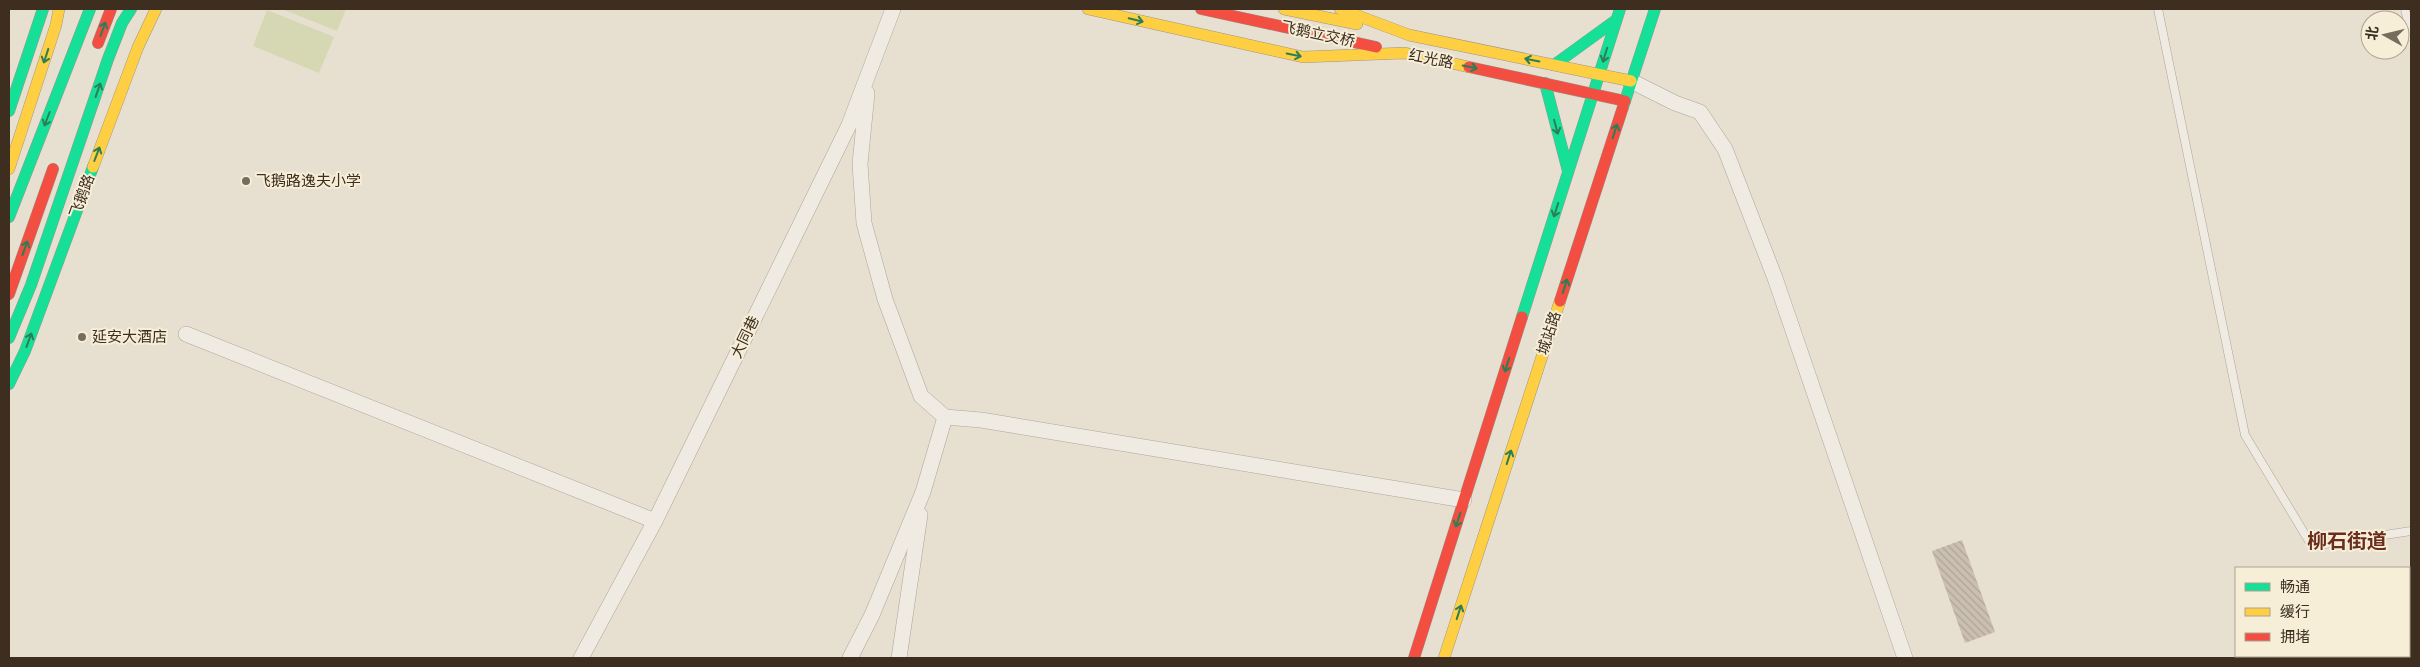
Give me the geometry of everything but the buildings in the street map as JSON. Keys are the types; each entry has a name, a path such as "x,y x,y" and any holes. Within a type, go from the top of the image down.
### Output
{"main road":[{"path":"9,111 42,9"},
{"path":"9,169 56,25 59,9"},
{"path":"9,217 90,9"},
{"path":"94,55 110,9"},
{"path":"9,338 31,285 108,59 122,23 131,9"},
{"name":"飞鹅路","path":"9,384 25,351 138,47 156,9"},
{"name":"红光路","path":"1088,9 1303,57 1405,53 1625,101"},
{"name":"飞鹅立交桥","path":"1201,9 1405,53"},
{"name":"飞鹅立交桥","path":"1284,9 1409,35"},
{"name":"红光路","path":"1340,9 1409,35 1631,81"},
{"name":"城站路","path":"1444,658 1654,9"},
{"path":"1554,65 1618,14"},
{"name":"城站路","path":"1414,658 1618,14"},
{"path":"1544,83 1568,171"},
{"path":"9,294 58,156"}],"street":[{"name":"大同巷","path":"581,658 655,521 849,125 893,9"},
{"path":"869,71 860,164 864,223 885,299 921,396 945,417 981,420 1464,500"},
{"path":"1631,81 1675,103 1700,112 1725,149 1775,278 1904,658"},
{"path":"186,334 655,521"},
{"path":"850,658 872,615 923,492 945,417"},
{"path":"898,658 923,492"}],"lane":[{"path":"2158,9 2245,435 2312,546 2411,531"},
{"path":"2405,9 2411,37"}],"green space":[{"path":"282,9 346,9 337,31"},
{"path":"267,10 334,37 319,73 253,46"}],"traffic: fast":[{"path":"9,111 43,9"},
{"path":"9,217 90,9"},
{"path":"9,338 31,285 108,59 122,23 131,9"},
{"path":"1522,317 1620,9"},
{"path":"1623,107 1655,9"},
{"path":"1554,65 1616,20"},
{"path":"1545,83 1568,171"},
{"path":"9,384 25,351 93,167"}],"traffic: slow":[{"path":"9,169 56,25 59,9"},
{"path":"93,167 138,47 156,9"},
{"path":"1088,9 1303,57 1405,53 1469,67"},
{"path":"1284,9 1357,24"},
{"path":"1340,9 1409,35 1631,81"},
{"path":"1444,658 1560,301"}],"traffic: jam":[{"path":"98,43 111,9"},
{"path":"1201,9 1376,47"},
{"path":"1469,67 1625,101"},
{"path":"1560,301 1623,107"},
{"path":"9,294 53,169"},
{"path":"1414,658 1522,317"}],"place":[{"name":"飞鹅路逸夫小学","path":"246,181"},
{"name":"延安大酒店","path":"82,337"}],"district":[{"name":"柳石街道","path":"2347,541"}]}
